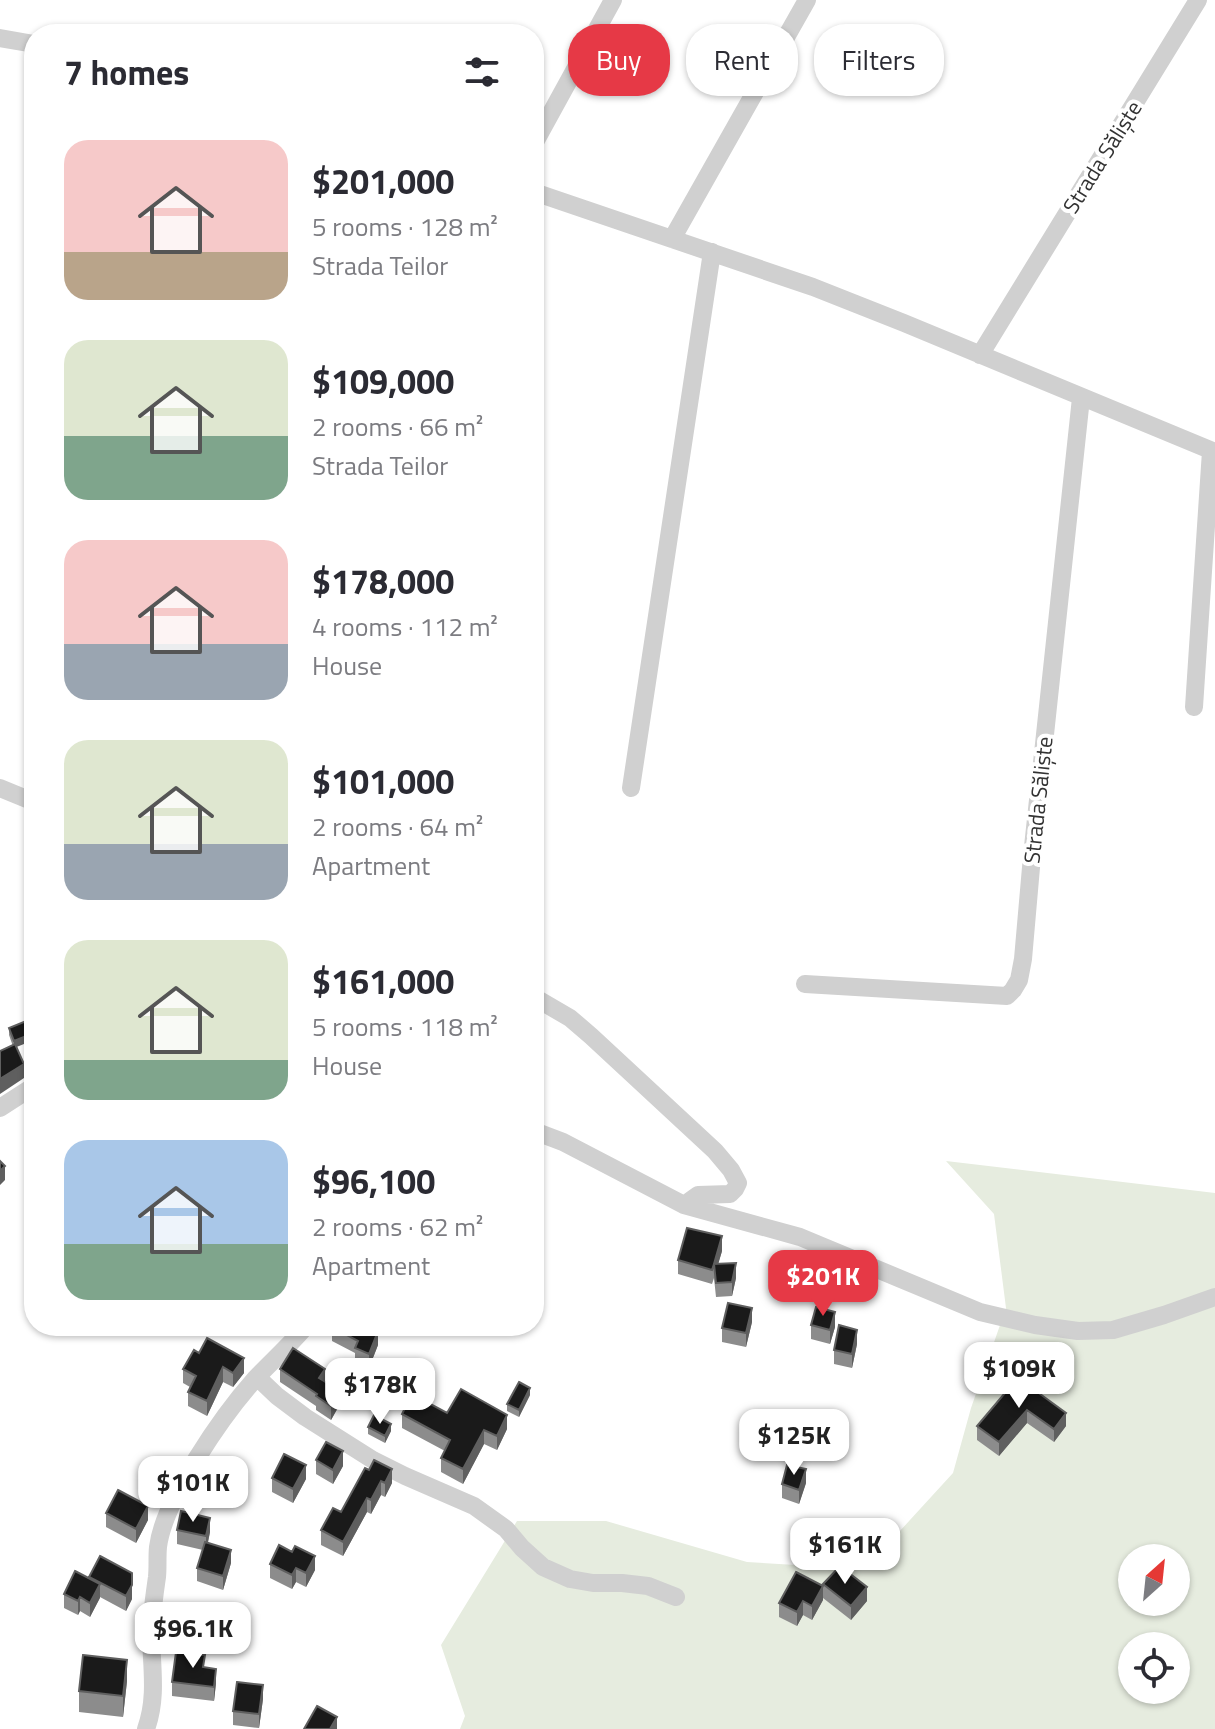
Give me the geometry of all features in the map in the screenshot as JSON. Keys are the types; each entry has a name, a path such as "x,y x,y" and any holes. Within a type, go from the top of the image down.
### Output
{"street":[{"path":"544,126 613,0"},
{"path":"672,239 807,0"},
{"name":"Strada Săliște","path":"980,355 1198,0"},
{"path":"0,38 24,42"},
{"path":"544,195 813,287 1213,452 1194,707"},
{"path":"631,788 712,252"},
{"name":"Strada Săliște","path":"805,984 1007,996 1019,980 1081,398"},
{"path":"0,788 24,798"},
{"path":"544,1002 591,1036 715,1151 731,1170 738,1183 730,1194 698,1195 684,1205"},
{"path":"0,1108 24,1092"},
{"path":"544,1135 684,1205 800,1237 980,1312 1078,1331 1113,1330 1215,1297"},
{"path":"146,1729 151,1717 153,1693 152,1615 158,1546 167,1514 202,1451 237,1399 296,1336"},
{"path":"257,1377 305,1417 373,1460 474,1506 506,1529 543,1567 570,1579 648,1586 676,1597"}],"shaded area":[{"path":"946,1161 1215,1193 1215,1729 460,1729 465,1716 441,1645 517,1521 606,1521 747,1562 847,1568 888,1544 953,1473 971,1408 1006,1308 994,1214"}],"building":[{"path":"24,1022 24,1037 14,1041 9,1028"},
{"path":"15,1044 24,1064 0,1079 0,1051"},
{"path":"687,1228 722,1236 712,1270 678,1260"},
{"path":"736,1263 732,1282 716,1283 714,1264"},
{"path":"728,1303 752,1308 746,1333 722,1328"},
{"path":"816,1307 835,1312 830,1330 811,1325"},
{"path":"839,1325 857,1330 852,1354 834,1350"},
{"path":"349,1336 376,1336 369,1354 355,1348 358,1341"},
{"path":"207,1338 244,1358 233,1373 223,1367 207,1401 188,1392 196,1376 183,1369 194,1350 199,1353"},
{"path":"293,1348 325,1369 319,1378 340,1391 331,1406 280,1369"},
{"path":"1025,1377 1038,1389 1036,1391 1066,1413 1054,1429 1027,1410 999,1442 977,1426 1010,1387 1013,1390"},
{"path":"519,1382 530,1388 519,1410 507,1404"},
{"path":"461,1389 507,1415 497,1436 484,1430 463,1469 441,1458 450,1440 402,1414 412,1394 447,1413"},
{"path":"374,1415 391,1424 385,1436 368,1427"},
{"path":"326,1442 343,1451 333,1470 316,1460"},
{"path":"284,1454 306,1465 293,1489 272,1478"},
{"path":"374,1460 392,1469 371,1500 367,1498 343,1542 321,1530 333,1508 341,1512 365,1468 369,1470"},
{"path":"787,1465 806,1469 799,1490 782,1484"},
{"path":"118,1490 148,1506 136,1529 106,1513"},
{"path":"181,1511 210,1518 206,1536 177,1530"},
{"path":"205,1542 231,1550 223,1576 197,1568"},
{"path":"279,1545 292,1552 295,1546 315,1556 306,1573 296,1568 292,1575 270,1564"},
{"path":"100,1556 132,1573 132,1585 126,1596 89,1577"},
{"path":"840,1566 867,1587 851,1606 823,1584"},
{"path":"75,1571 100,1584 90,1603 64,1594"},
{"path":"796,1572 823,1586 812,1606 803,1601 797,1612 779,1603"},
{"path":"176,1652 205,1655 203,1667 216,1669 214,1687 172,1682"},
{"path":"83,1655 127,1660 123,1696 79,1691"},
{"path":"237,1682 263,1685 259,1714 233,1711"},
{"path":"317,1706 337,1717 330,1729 304,1729"}]}
